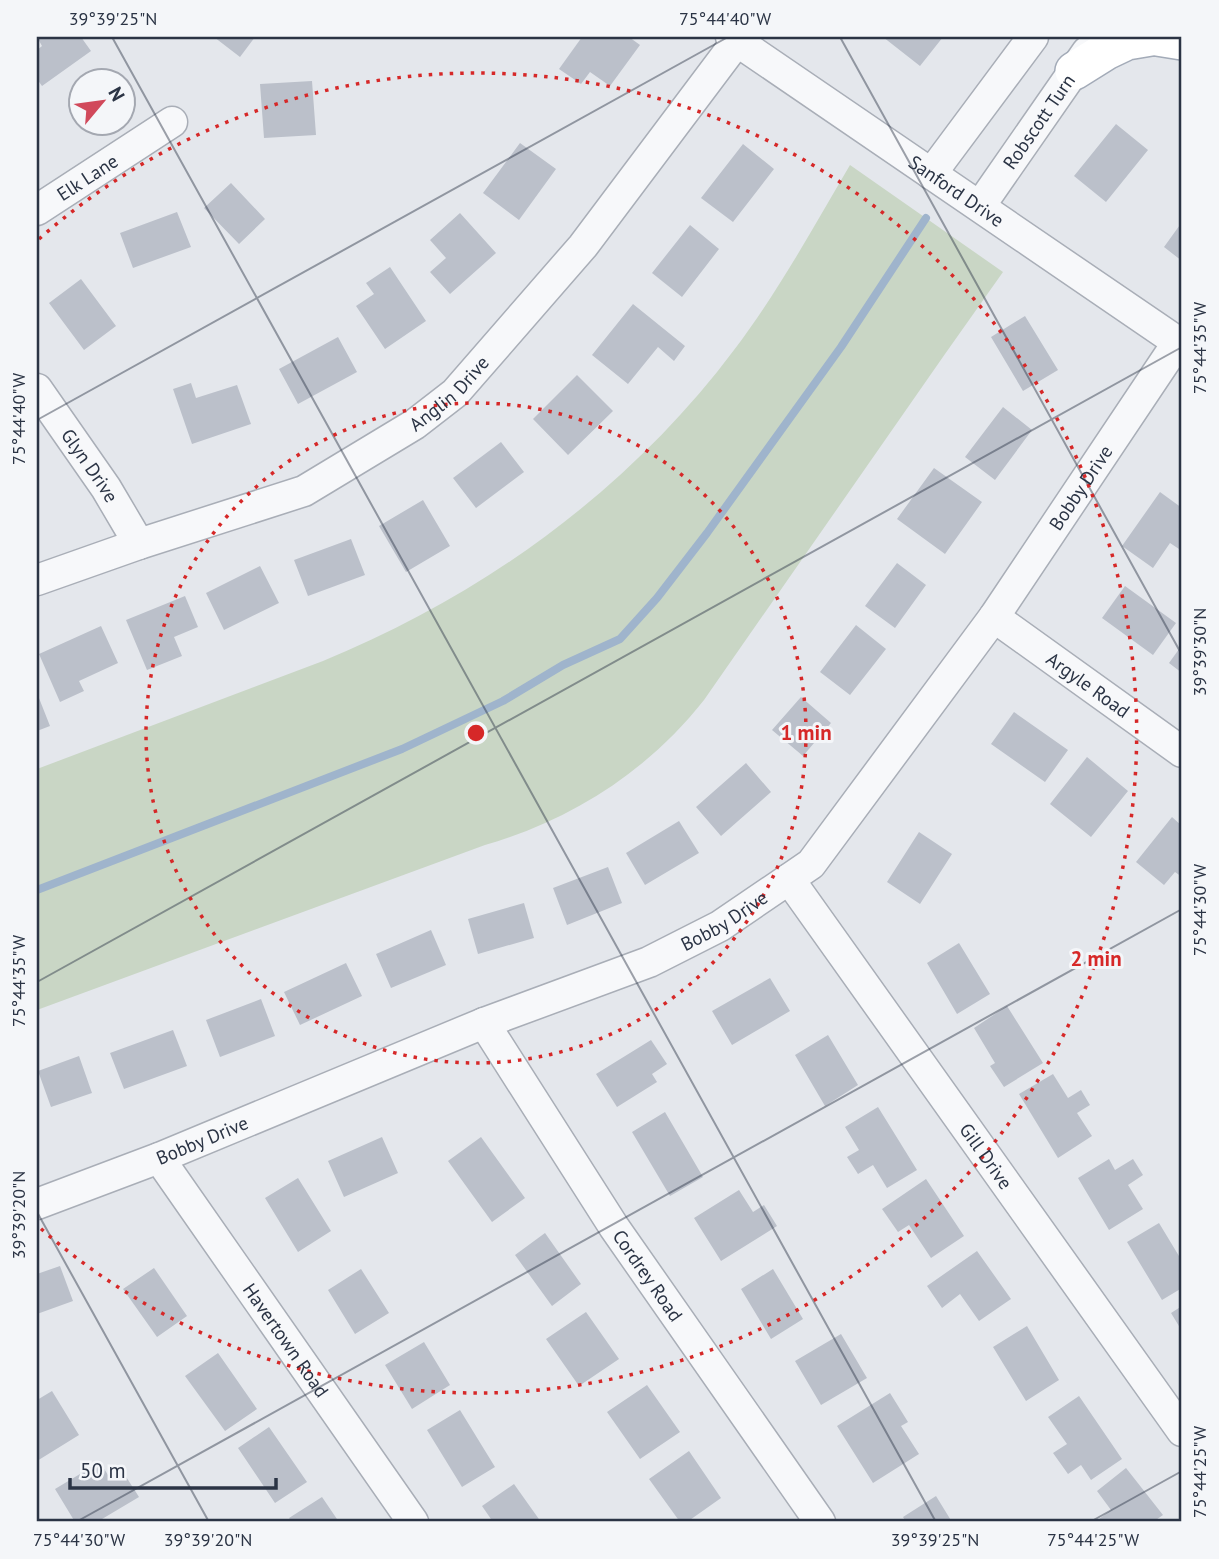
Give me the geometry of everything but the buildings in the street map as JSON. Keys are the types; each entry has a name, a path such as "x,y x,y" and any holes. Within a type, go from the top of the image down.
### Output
{"main road":[{"path":"1074,71 1126,41 1151,37"},
{"path":"1157,37 1182,41"}],"street":[{"path":"931,174 1033,37"},
{"name":"Robscott Turn","path":"980,206 1098,37"},
{"name":"Sanford Drive","path":"734,39 1180,343"},
{"name":"Anglin Drive","path":"37,580 304,491 415,424 455,393 583,246 734,39"},
{"name":"Elk Lane","path":"37,210 172,122"},
{"name":"Bobby Drive","path":"37,1204 159,1158 484,1023 649,962 720,926 811,864 994,617 1180,343"},
{"name":"Glyn Drive","path":"37,389 106,488 139,544"},
{"name":"Argyle Road","path":"994,617 1182,752"},
{"name":"Gill Drive","path":"789,879 1182,1431"},
{"name":"Cordrey Road","path":"484,1023 614,1227 820,1522"},
{"name":"Havertown Road","path":"159,1158 413,1522"}],"green space":[{"path":"850,165 1003,272 704,700 682,726 658,749 606,790 548,822 37,1010 37,769 323,661 383,634 496,571 550,533 600,493 693,401 734,350 765,305"}],"waterway":[{"path":"37,890 402,749 503,701 563,665 620,639 657,598 707,533 841,347 926,218"}]}
